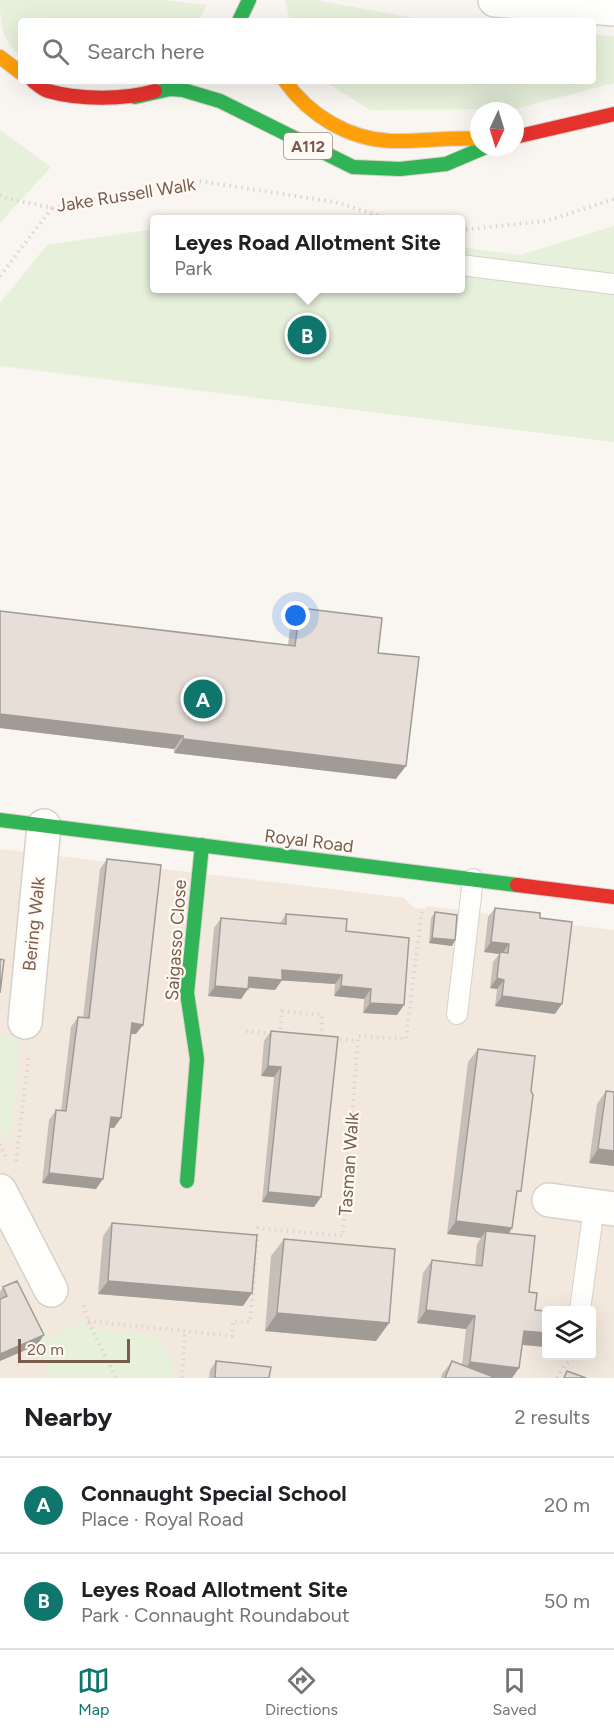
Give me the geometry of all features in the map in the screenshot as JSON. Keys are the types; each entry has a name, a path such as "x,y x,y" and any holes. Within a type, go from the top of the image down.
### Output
{"street":[{"path":"495,0 614,9"},
{"path":"240,18 249,1"},
{"path":"249,1 257,18"},
{"path":"0,48 10,64"},
{"path":"37,84 46,91 92,97 135,98 174,84"},
{"name":"A112","path":"287,84 298,99 317,115 341,128 369,138 391,141 470,138"},
{"name":"A112","path":"135,98 170,89 183,90 220,101 353,167 400,169 446,164 470,154"},
{"path":"524,135 614,114"},
{"name":"Royal Road","path":"0,820 614,897"},
{"name":"Bering Walk","path":"27,1037 44,826"},
{"name":"Saigasso Close","path":"187,1181 197,1059 187,993 202,845"},
{"path":"0,1191 12,1244 51,1290"},
{"path":"549,1200 604,1208"}],"lane":[{"path":"465,266 614,284"},
{"path":"457,1014 473,879"},
{"path":"581,1306 604,1208"}],"path":[{"name":"Jake Russell Walk","path":"0,195 52,208 198,182 335,202 380,215"},
{"path":"465,229 546,221 614,198"},
{"path":"0,276 52,208"},
{"path":"246,1031 280,1035 282,1011 322,1015 320,1038 358,1041 358,1036 406,1040 426,873"},
{"path":"16,1163 27,1037"},
{"name":"Tasman Walk","path":"185,1332 232,1336 233,1321 250,1322 258,1228 343,1236 358,1041"},
{"path":"116,1378 88,1321 185,1332 182,1378"},
{"path":"557,1378 570,1360"}],"shaded area":[{"path":"0,849 404,898 414,908 426,909 427,906 614,930 614,1378 0,1378"}],"green space":[{"path":"0,0 164,0 207,5 200,18 18,18 18,54 3,32"},
{"path":"285,0 315,0 414,18 289,18"},
{"path":"596,35 614,36 614,83 524,107 524,102 470,102 470,109 370,110 329,84 596,84"},
{"path":"0,130 51,167 0,223"},
{"path":"614,226 614,442 0,366 0,303 47,245 150,230 150,293 465,293 465,248 520,255"},
{"path":"0,1036 20,1038 10,1146 0,1127"},
{"path":"22,1288 49,1339 84,1321 88,1328 160,1336 174,1369 173,1378 52,1378 11,1291"}],"building":[{"path":"300,608 382,618 378,653 419,657 406,766 0,714 0,611 295,646"},
{"path":"107,859 161,865 143,1025 132,1023 121,1118 111,1117 103,1179 49,1173 56,1110 66,1111 78,1017 89,1018"},
{"path":"495,908 540,913 540,918 572,922 562,1004 502,996 504,980 497,978 500,952 508,953 509,944 491,942"},
{"path":"435,912 457,915 455,940 432,938"},
{"path":"286,914 347,919 346,931 409,938 404,1005 370,1003 371,989 341,986 342,975 282,970 282,980 249,977 248,989 215,986 221,918 286,924"},
{"path":"0,959 4,960 0,993"},
{"path":"271,1031 338,1037 321,1197 268,1192 281,1067 268,1066"},
{"path":"478,1049 535,1056 531,1091 533,1095 521,1191 517,1191 512,1228 456,1221"},
{"path":"606,1091 614,1092 614,1151 598,1149"},
{"path":"112,1223 257,1235 252,1293 108,1281"},
{"path":"486,1231 535,1236 529,1292 537,1293 535,1310 542,1311 542,1333 524,1331 519,1368 470,1362 475,1316 426,1310 432,1260 482,1266"},
{"path":"284,1239 395,1249 389,1323 277,1313"},
{"path":"17,1281 44,1335 0,1354 0,1299 7,1296 3,1287"},
{"path":"216,1361 271,1367 269,1378 215,1378"},
{"path":"452,1361 496,1378 445,1378"},
{"path":"567,1371 586,1378 564,1378"}],"traffic: fast":[{"path":"240,18 249,0"},
{"path":"135,97 170,89 183,90 220,101 353,167 400,169 446,164 470,154"},
{"path":"0,820 517,885"},
{"path":"187,1181 197,1059 187,993 202,845"}],"traffic: slow":[{"path":"0,57 18,71"},
{"path":"288,84 318,114 331,123 360,136 391,141 470,139"}],"traffic: jam":[{"path":"36,84 46,90 61,94 88,97 130,96 155,91"},
{"path":"524,135 614,114"},
{"path":"517,885 614,897"}],"place":[{"name":"Leyes Road Allotment Site","path":"307,335"},
{"name":"Connaught Special School","path":"203,699"}]}
